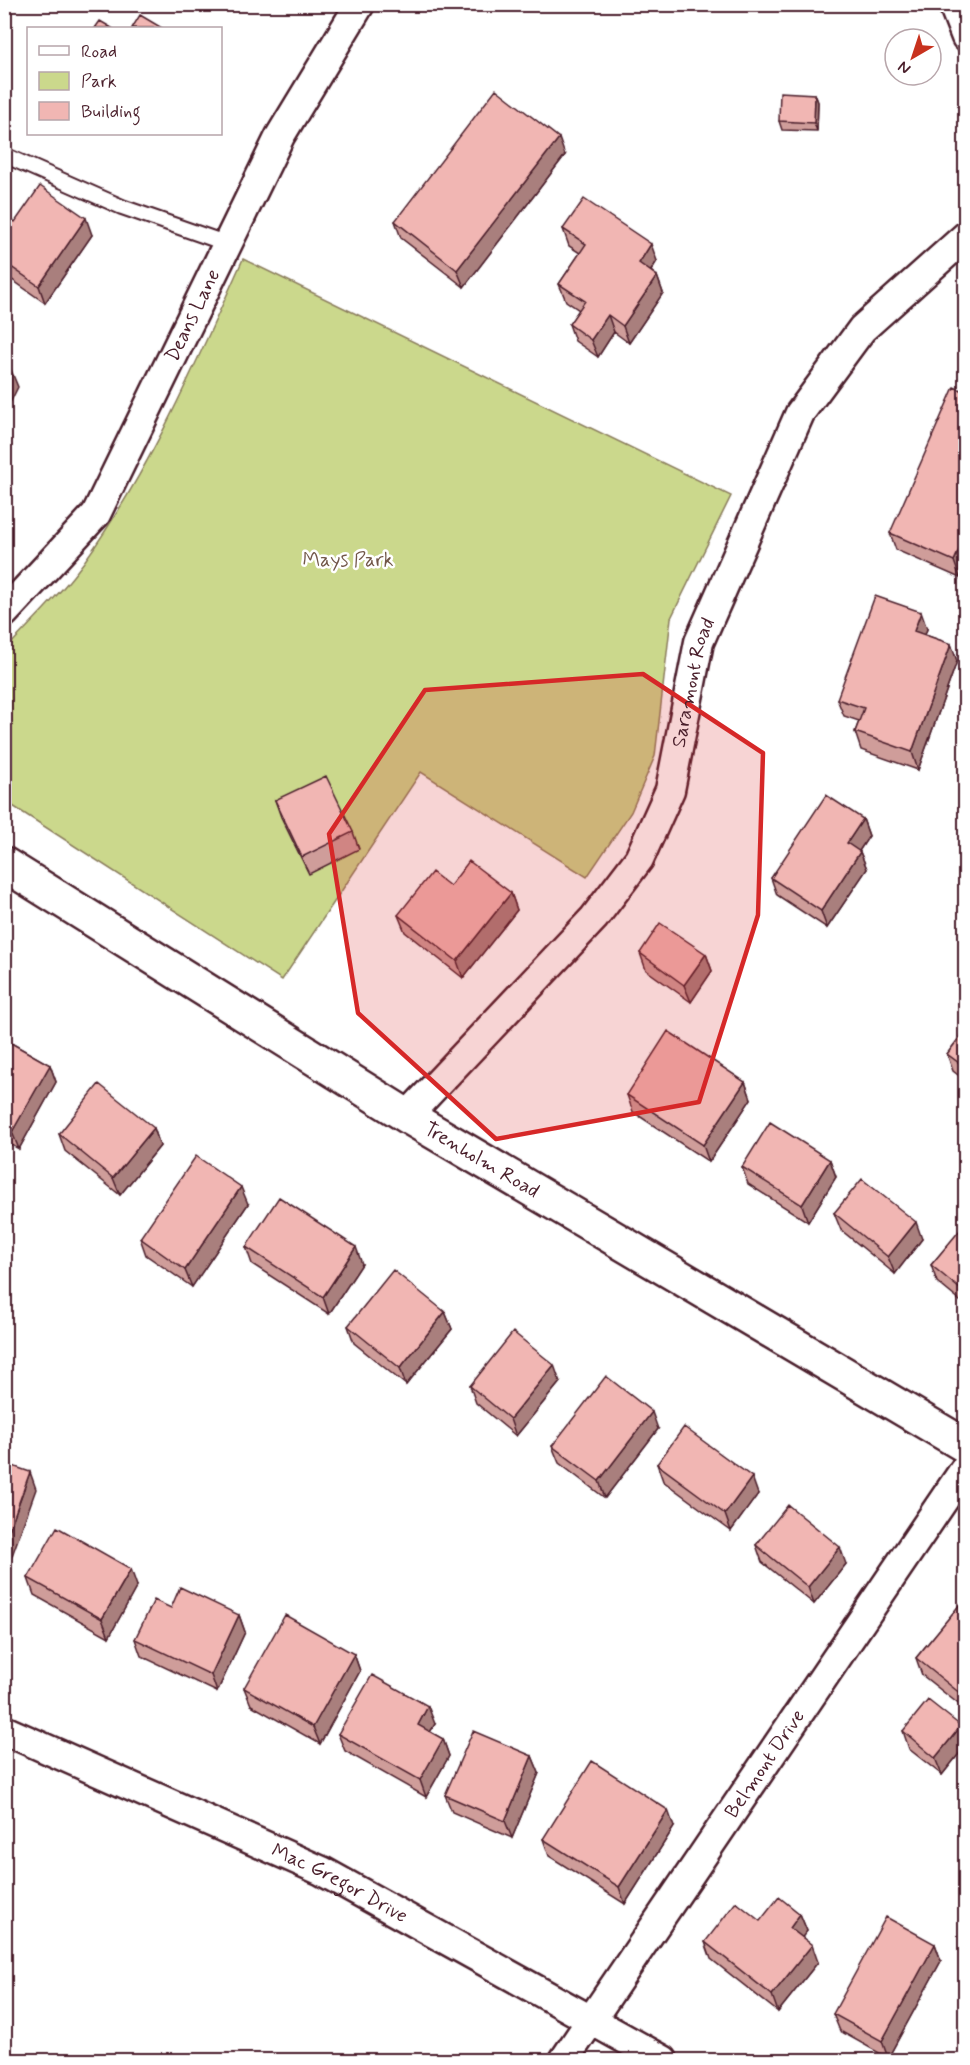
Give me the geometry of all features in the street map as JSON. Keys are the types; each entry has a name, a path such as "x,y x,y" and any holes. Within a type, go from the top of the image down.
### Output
{"main road":[{"name":"Trenholm Road","path":"4,864 407,1116 966,1446"}],"street":[{"name":"Deans Lane","path":"4,613 96,514 280,136 360,4"},
{"path":"953,4 966,37"},
{"name":"Saramont Road","path":"407,1116 594,918 639,860 670,790 699,642 800,412 862,329 966,236"},
{"name":"Belmont Drive","path":"564,2061 966,1467"},
{"name":"Mac Gregor Drive","path":"4,1730 322,1871 663,2061"}],"lane":[{"path":"4,154 122,207 228,244"}],"highlighted area":[{"path":"643,674 763,753 758,915 699,1102 496,1139 358,1013 329,834 425,690"}],"green space":[{"name":"Mays Park","path":"243,259 731,496 671,618 655,756 631,812 587,877 421,772 282,980 5,801 4,651 75,574 108,527 171,415"}],"building":[{"path":"140,15 160,27 133,27"},
{"path":"100,21 110,27 96,27"},
{"path":"496,89 559,138 457,270 395,221"},
{"path":"780,92 815,94 814,123 779,121"},
{"path":"40,186 86,218 39,286 4,262 4,214 15,222"},
{"path":"584,199 651,244 639,263 657,276 623,326 608,315 591,340 569,324 585,301 559,284 586,244 563,229"},
{"path":"4,366 11,370 4,384"},
{"path":"954,387 966,392 966,534 954,561 890,533"},
{"path":"875,596 921,612 914,631 951,644 912,752 855,732 864,708 837,699"},
{"path":"326,776 353,832 302,857 275,800"},
{"path":"826,795 863,819 847,843 860,852 821,911 771,878"},
{"path":"469,861 511,893 457,961 398,915 432,872 450,886"},
{"path":"660,923 706,954 684,985 640,953"},
{"path":"966,1029 966,1068 947,1054"},
{"path":"668,1031 745,1082 703,1145 627,1095"},
{"path":"4,1039 50,1065 12,1132 4,1127"},
{"path":"99,1084 154,1128 113,1178 59,1134"},
{"path":"770,1122 830,1160 802,1205 742,1167"},
{"path":"196,1156 241,1187 185,1270 140,1238"},
{"path":"862,1179 916,1222 888,1257 834,1213"},
{"path":"279,1197 356,1247 323,1297 246,1247"},
{"path":"966,1224 966,1294 931,1265"},
{"path":"393,1270 445,1312 400,1368 348,1326"},
{"path":"513,1332 554,1365 510,1419 470,1386"},
{"path":"606,1376 652,1412 599,1481 552,1446"},
{"path":"684,1427 752,1477 725,1514 657,1464"},
{"path":"4,1463 30,1472 4,1544"},
{"path":"788,1505 840,1547 808,1587 756,1545"},
{"path":"57,1527 131,1569 102,1619 28,1578"},
{"path":"180,1587 239,1615 211,1675 135,1639 154,1600 171,1608"},
{"path":"966,1597 966,1698 916,1658"},
{"path":"285,1615 354,1654 313,1727 244,1688"},
{"path":"372,1675 428,1706 418,1725 443,1739 420,1780 338,1734"},
{"path":"928,1700 961,1726 935,1758 903,1731"},
{"path":"473,1731 532,1756 505,1821 445,1795"},
{"path":"592,1761 668,1810 619,1887 543,1839"},
{"path":"779,1897 800,1914 790,1928 812,1945 772,1995 705,1942 736,1902 760,1921"},
{"path":"886,1917 935,1944 882,2041 833,2014"}]}
